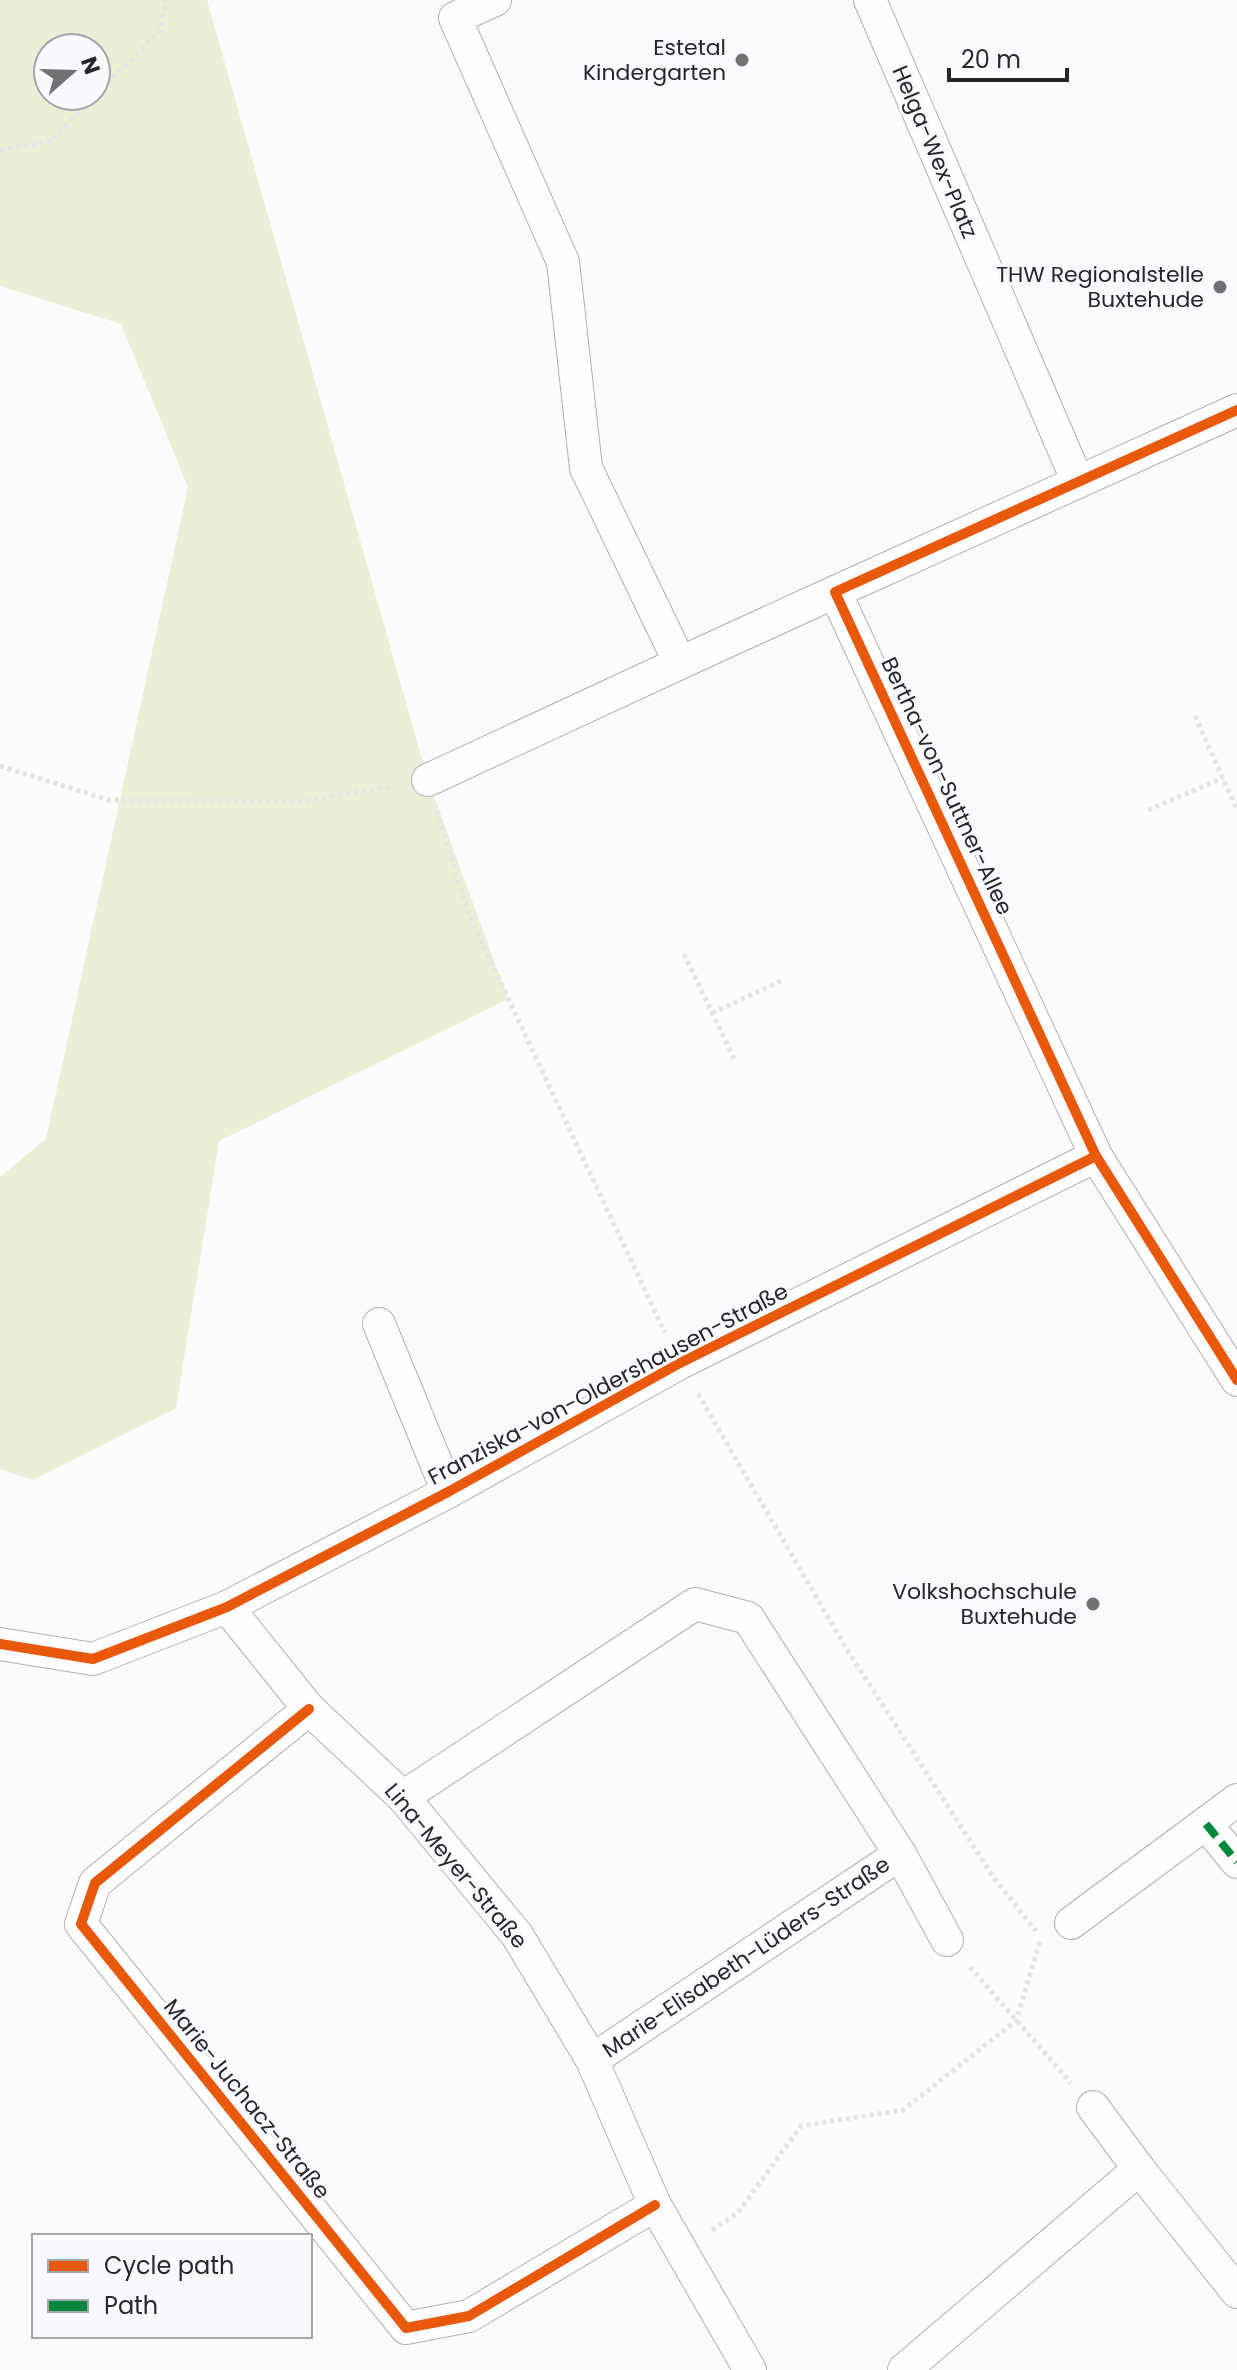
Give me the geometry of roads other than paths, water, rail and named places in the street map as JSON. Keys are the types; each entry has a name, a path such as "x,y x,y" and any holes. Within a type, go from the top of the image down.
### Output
{"street":[{"path":"495,0 455,18 563,262 586,468 680,663"},
{"name":"Helga-Wex-Platz","path":"870,0 1077,480"},
{"path":"428,780 1077,480 1237,410"},
{"name":"Bertha-von-Suttner-Allee","path":"835,592 1096,1156 1237,1380"},
{"name":"Franziska-von-Oldershausen-Straße","path":"0,1644 93,1659 227,1607 448,1492 680,1363 1096,1156"},
{"name":"Franziska-von-Oldershausen-Straße","path":"379,1324 448,1492"},
{"name":"Marie-Elisabeth-Lüders-Straße","path":"403,1797 695,1604 748,1618 900,1854 947,1940"},
{"name":"Lina-Meyer-Straße","path":"227,1607 309,1709 403,1797 517,1935 592,2060 655,2205 750,2370"},
{"name":"Marie-Juchacz-Straße","path":"309,1709 95,1883 81,1924 406,2328 469,2316 655,2205"},
{"path":"1071,1923 1237,1800"},
{"path":"1206,1824 1237,1862"},
{"name":"Marie-Elisabeth-Lüders-Straße","path":"592,2060 900,1854"},
{"path":"1093,2107 1237,2292"},
{"path":"904,2370 1139,2169"}],"place":[{"name":"Estetal Kindergarten","path":"742,60"},
{"name":"THW Regionalstelle Buxtehude","path":"1220,287"},
{"name":"Volkshochschule Buxtehude","path":"1093,1604"}]}
